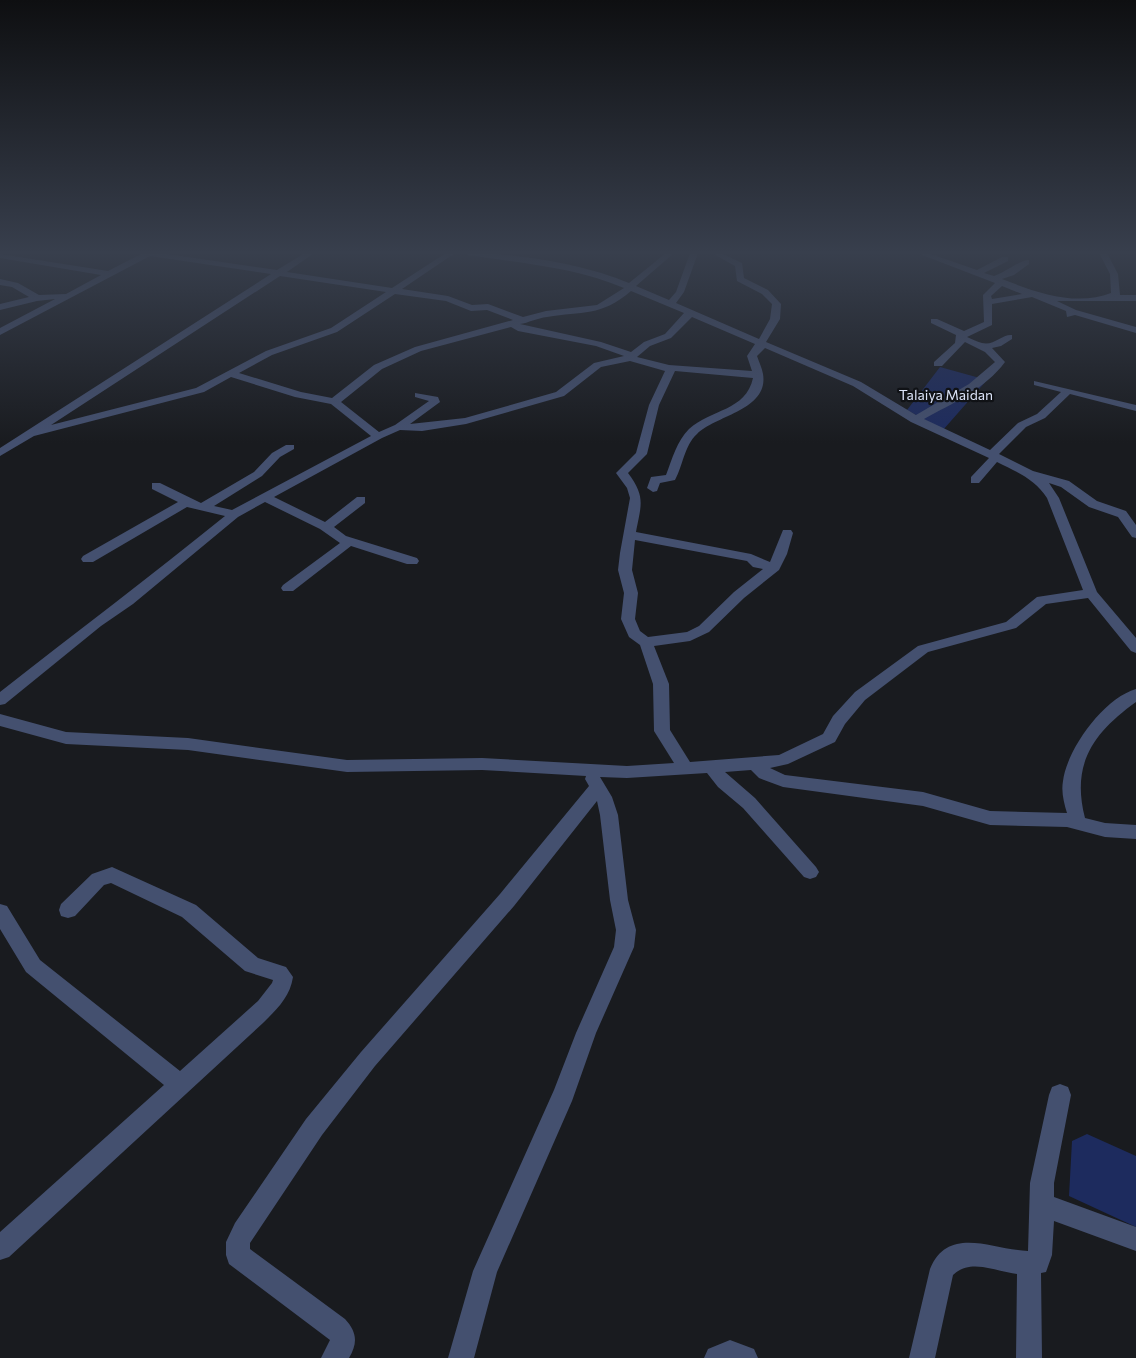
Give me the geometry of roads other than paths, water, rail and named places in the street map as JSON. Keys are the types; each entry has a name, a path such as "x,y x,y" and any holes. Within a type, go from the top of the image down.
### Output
{"street":[{"path":"1,330 27,316"},
{"path":"3,452 212,316"},
{"path":"32,433 200,390 269,353 334,330 355,316"},
{"path":"507,316 519,322 521,329 598,344 670,368 758,375"},
{"path":"334,402 378,367 412,351 538,316"},
{"path":"399,427 422,428 466,421 560,394 598,365 632,357 647,344 668,336 687,316"},
{"path":"695,316 870,390 915,420 1029,473 1056,480 1093,504 1128,515 1136,534"},
{"path":"654,488 655,480 671,478 692,432 700,425 744,404 750,397 758,375 752,356 777,316"},
{"path":"961,336 989,323 988,316"},
{"path":"1081,316 1136,330"},
{"path":"915,420 942,407 966,389 992,375 1000,360 982,347 934,321"},
{"path":"938,364 960,344 961,336"},
{"path":"982,347 1001,343 1010,337"},
{"path":"670,368 660,397 654,405 641,454 622,473 636,498 625,570 631,593 628,619 634,634 646,642 661,684 662,731 676,750 685,769"},
{"path":"230,374 299,395 334,402 378,436"},
{"path":"1038,383 1136,408"},
{"path":"975,480 1022,425 1041,416 1068,391"},
{"path":"0,700 96,623 128,601 234,514 378,436 399,427 435,402 420,395"},
{"path":"0,464 17,444"},
{"path":"205,506 254,477 276,455 290,447"},
{"path":"1029,473 1049,491 1091,593 1136,648"},
{"path":"156,486 187,502 234,514"},
{"path":"265,497 324,526 334,535 349,542 412,561"},
{"path":"324,526 331,524 361,500"},
{"path":"88,559 187,502"},
{"path":"646,642 690,636 704,629 739,595 774,567 781,554 787,533"},
{"path":"631,535 751,558 758,564 774,567"},
{"path":"288,588 349,542"},
{"path":"0,720 66,738 188,744 328,765 482,764 593,779 755,764 782,760 829,738 839,720 860,696 923,649 1011,625 1042,600 1091,593"},
{"path":"1120,629 1136,626"},
{"path":"1078,823 1071,783 1080,752 1114,710 1136,693"},
{"path":"755,764 765,774 783,781 923,799 990,818 1058,820 1105,830 1136,832"},
{"path":"712,767 724,783 749,803 810,872"},
{"path":"334,1358 342,1345 343,1336 336,1328 238,1255 238,1242 243,1231 314,1127 368,1059 507,900 593,779"},
{"path":"461,1358 485,1271 564,1093 586,1034 624,947 626,930 619,900 609,815 593,779"},
{"path":"0,1248 281,990 283,977 279,973 252,965 189,911 112,875 98,879 68,910"},
{"path":"0,912 33,966 180,1085"},
{"path":"922,1358 942,1269 948,1261 956,1255 974,1254 1029,1264 1037,1263 1040,1255 1042,1183 1060,1095"},
{"path":"1043,1205 1136,1239"},
{"path":"1029,1264 1029,1358"},
{"path":"717,1358 730,1353 745,1358"}],"park label":[{"name":"Talaiya Maidan","path":"946,394"}]}
